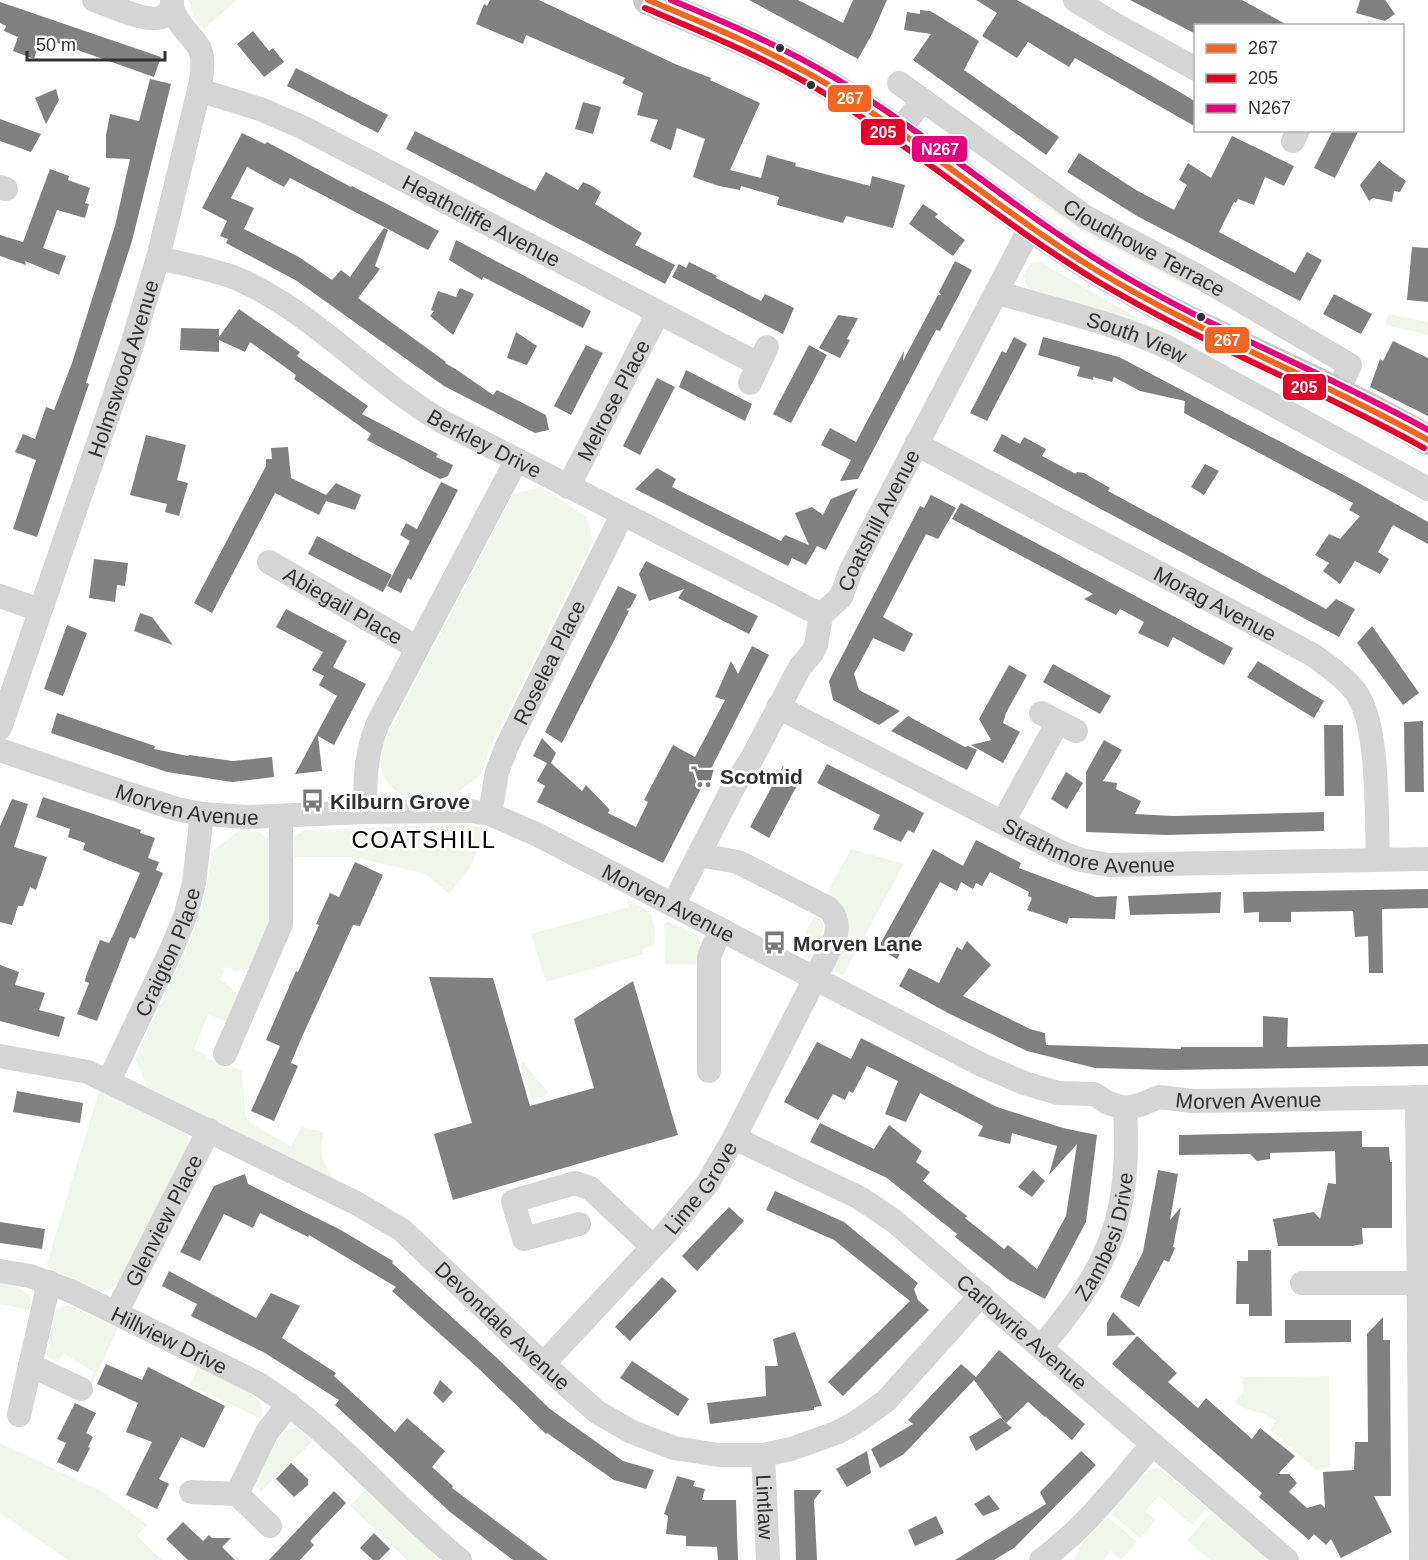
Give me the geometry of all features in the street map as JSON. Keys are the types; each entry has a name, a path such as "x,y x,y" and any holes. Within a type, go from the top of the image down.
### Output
{"main road":[{"path":"648,0 787,62 844,94 1031,226 1101,272 1183,319 1338,391 1428,440"}],"street":[{"path":"94,0 145,18 164,17 172,5"},
{"path":"1075,0 1194,68"},
{"name":"Holmswood Avenue","path":"0,728 103,434 158,258 199,90 203,62 201,49 194,38 178,22 172,5"},
{"name":"Cloudhowe Terrace","path":"899,82 1084,216 1207,281 1350,365 1338,391"},
{"name":"Heathcliffe Avenue","path":"199,90 260,109 302,127 758,364"},
{"path":"899,131 923,100"},
{"name":"Coatshill Avenue","path":"673,905 735,784 751,760 801,664 808,659 816,645 821,615 837,602 844,592 850,570 1031,226"},
{"name":"Berkley Drive","path":"158,258 237,279 279,301 319,329 405,399 441,421 621,515 821,615"},
{"name":"South View","path":"996,292 1121,327 1146,338 1428,489"},
{"name":"Melrose Place","path":"568,487 658,313"},
{"name":"Morag Avenue","path":"916,444 1313,655 1339,673 1356,692 1367,714 1373,745 1378,859"},
{"path":"366,812 366,762 370,741 416,647 516,460"},
{"name":"Roselea Place","path":"490,814 496,772 507,746 621,515"},
{"name":"Abiegail Place","path":"269,562 416,647"},
{"path":"0,596 40,610"},
{"name":"Strathmore Avenue","path":"778,707 1060,852 1081,860 1109,865 1428,858"},
{"path":"1003,822 1058,722"},
{"name":"Morven Avenue","path":"0,750 177,809 202,814 247,817 452,810 490,814 528,830 1004,1075 1058,1093 1094,1094 1125,1108 1159,1097 1193,1101 1423,1097"},
{"name":"Craigton Place","path":"109,1081 186,914 194,883 202,814"},
{"path":"225,1054 280,924 280,816"},
{"name":"Lime Grove","path":"543,1364 695,1200 707,1184 734,1138 835,939 837,928 833,913 738,862 699,855"},
{"path":"709,1071 709,957 720,930"},
{"name":"Devondale Avenue","path":"0,1056 88,1072 356,1203 402,1230 597,1412 632,1432 674,1448 719,1455 763,1455 791,1449 836,1433 872,1412 900,1387 981,1295"},
{"path":"1421,1560 1417,1283 1423,1097"},
{"name":"Zambesi Drive","path":"1041,1347 1088,1287 1112,1238 1121,1206 1126,1172 1125,1108"},
{"name":"Glenview Place","path":"116,1313 209,1130"},
{"name":"Carlowrie Avenue","path":"734,1138 861,1198 894,1221 1287,1560"},
{"path":"579,1224 524,1239 513,1201 575,1183 590,1188 652,1246"},
{"name":"Hillview Drive","path":"0,1271 49,1282 257,1383 289,1404 319,1429 458,1560"},
{"path":"19,1415 49,1282"},
{"path":"1302,1283 1417,1283"},
{"path":"30,1365 81,1389"},
{"path":"237,1494 267,1432 289,1404"},
{"path":"1046,1559 1103,1504 1153,1444"},
{"name":"Lintlaw","path":"763,1455 768,1560"},
{"path":"191,1492 237,1494 270,1526"}],"shaded area":[{"path":"189,0 237,0 204,29 193,16"},
{"path":"1035,190 1196,285 1194,290 1087,234 1031,197"},
{"path":"1039,261 1118,307 1311,412 1034,292 1028,288 1023,275 1031,263"},
{"path":"1388,314 1428,322 1428,335 1385,325"},
{"path":"541,487 587,517 593,542 491,745 481,775 458,792 401,795 388,783 382,773 383,744 513,494"},
{"path":"464,824 487,829 470,868 449,894 426,874 354,857 294,857 295,836 305,830"},
{"path":"237,832 260,832 266,838 270,836 272,916 249,969 235,971 226,967 220,980 232,988 238,998 228,1022 208,1015 194,1049 208,1056 207,1058 242,1071 245,1115 250,1123 291,1146 301,1127 324,1132 323,1158 335,1180 147,1087 135,1058 187,948 203,905 213,850"},
{"path":"851,849 904,864 843,976 834,971 833,966 846,913 840,903 826,894"},
{"path":"627,899 652,916 655,945 642,949 644,954 546,982 531,934 629,907"},
{"path":"815,915 822,921 824,936 811,959 795,951"},
{"path":"667,922 699,936 701,964 665,965 664,924"},
{"path":"523,1062 548,1092 543,1097 532,1100 520,1064"},
{"path":"99,1091 125,1098 185,1133 190,1143 121,1282 108,1290 101,1291 46,1267"},
{"path":"0,1283 25,1292 31,1299 30,1310 0,1304"},
{"path":"68,1305 118,1328 85,1399 83,1397 94,1372 64,1354 57,1362 48,1357 47,1353 56,1310"},
{"path":"198,1367 251,1393 262,1410 261,1419 190,1385"},
{"path":"1329,1376 1330,1467 1317,1470 1270,1430 1276,1421 1234,1402 1243,1392 1243,1377"},
{"path":"295,1428 301,1430 313,1441 260,1492 258,1488 253,1489 279,1436"},
{"path":"0,1443 99,1490 147,1524 137,1536 162,1560 68,1560 0,1513"},
{"path":"1155,1468 1165,1472 1207,1508 1192,1525 1159,1496 1145,1511 1156,1520 1140,1538 1111,1514 1136,1481"},
{"path":"365,1490 426,1546 435,1560 407,1560 350,1506"},
{"path":"1215,1508 1274,1560 1210,1560 1187,1540"},
{"path":"1108,1517 1137,1542 1121,1560 1111,1551 1103,1560 1074,1560 1082,1543"}],"building":[{"path":"490,0 539,0 675,64 711,78 710,80 760,103 730,170 761,178 767,155 796,163 795,166 870,186 872,176 905,185 893,228 846,216 843,223 777,205 779,197 741,186 740,190 719,186 693,177 705,139 677,128 671,150 650,141 658,120 637,115 643,93 622,83 625,78 526,35 523,44 476,24 484,4 487,6"},
{"path":"749,0 798,0 843,23 853,0 887,0 858,59"},
{"path":"976,0 1017,0 1178,91 1194,101 1194,126 1075,58 1069,67 1028,42 1017,58 982,36 997,13"},
{"path":"1130,0 1242,0 1285,24 1194,24 1194,33"},
{"path":"1360,0 1385,0 1395,14 1385,21 1356,13"},
{"path":"0,2 161,57 154,77 41,37 34,59 13,51 18,37 4,31 6,26 0,23"},
{"path":"920,10 930,11 979,41 964,70 1059,137 1046,155 913,60 931,34 904,30 907,12 920,14"},
{"path":"253,31 269,51 273,48 284,62 264,77 237,44"},
{"path":"296,68 388,115 378,133 287,86"},
{"path":"150,79 171,84 132,241 86,383 89,384 37,537 13,529 36,460 15,452 23,434 35,439 46,407 54,410 72,363 115,226 130,159 106,158 106,135 110,114 139,121"},
{"path":"56,89 59,100 46,124 35,98"},
{"path":"583,102 601,107 593,134 575,129"},
{"path":"0,119 41,134 31,152 0,141"},
{"path":"415,131 535,191 546,172 578,190 583,182 592,186 601,192 595,204 642,233 635,245 675,265 665,284 406,149"},
{"path":"1332,132 1358,132 1335,178 1314,168"},
{"path":"242,133 265,144 267,142 439,231 428,250 290,178 284,187 247,167 231,198 254,208 244,229 299,257 332,280 341,270 350,277 384,228 388,230 375,266 380,269 358,298 445,363 493,395 497,390 546,415 549,430 535,433 444,386 297,281 226,243 228,239 220,236 227,221 202,208"},
{"path":"1232,136 1294,166 1284,186 1265,177 1254,205 1238,199 1236,203 1234,202 1219,232 1295,273 1307,252 1322,260 1300,301 1137,216 1067,172 1079,153 1136,190 1174,210 1187,185 1179,180 1188,163 1211,178"},
{"path":"1379,161 1406,181 1400,192 1394,191 1392,202 1373,198 1369,201 1360,185"},
{"path":"50,169 69,176 68,180 90,188 85,203 89,204 85,218 57,210 43,248 66,256 59,275 25,261 26,265 0,256 0,235 23,242"},
{"path":"923,204 938,214 935,217 965,240 953,256 909,224"},
{"path":"456,240 591,311 583,328 483,277 482,280 449,260"},
{"path":"1412,247 1428,248 1428,302 1407,300"},
{"path":"955,261 972,270 948,316 940,331 936,330 858,479 840,481 851,460 821,445 830,428 856,442 904,351 903,361 938,295 941,295 939,292"},
{"path":"689,262 761,301 765,294 794,308 783,334 672,277 679,264 686,268"},
{"path":"460,288 474,294 453,335 430,316 434,311 431,310 438,291 456,297"},
{"path":"1334,294 1372,314 1361,334 1323,314"},
{"path":"239,309 300,352 297,356 368,406 362,414 438,454 436,457 453,465 448,476 440,479 367,440 371,434 294,379 296,375 250,342 245,352 219,340 219,352 180,350 181,328 219,329 219,337"},
{"path":"838,315 858,318 840,358 819,348"},
{"path":"516,332 537,346 527,365 507,358"},
{"path":"1014,337 1027,344 987,421 970,413 1002,351 1006,353"},
{"path":"1043,337 1119,357 1355,481 1428,522 1428,544 1393,525 1378,552 1389,559 1380,574 1355,561 1340,584 1323,571 1329,563 1315,555 1329,534 1340,539 1360,516 1349,510 1353,503 1184,413 1185,401 1140,391 1114,377 1112,382 1077,376 1080,367 1038,355"},
{"path":"1393,341 1428,358 1428,416 1370,387 1380,359 1383,361"},
{"path":"586,345 603,353 571,415 554,406"},
{"path":"809,345 827,355 791,423 773,414"},
{"path":"686,370 752,404 745,421 679,387"},
{"path":"657,378 675,387 640,455 623,446"},
{"path":"1002,434 1020,444 1024,437 1046,449 1042,456 1076,474 1077,472 1084,473 1110,488 1108,491 1326,609 1336,599 1355,609 1339,637 993,451"},
{"path":"146,435 186,445 177,480 188,483 179,516 165,512 167,504 130,495"},
{"path":"288,447 291,478 326,495 336,483 361,495 355,510 326,501 319,515 275,493 212,613 194,603 266,466 266,459 272,459 271,448"},
{"path":"1205,464 1219,471 1204,495 1191,487"},
{"path":"657,468 676,479 672,487 781,541 785,535 809,545 795,513 812,507 823,515 831,499 858,488 826,550 817,546 806,565 792,558 788,566 635,489"},
{"path":"441,482 458,490 411,580 408,578 401,593 387,586 410,541 400,535 406,523 417,529"},
{"path":"931,495 956,508 938,539 926,534 883,617 913,634 904,652 873,638 854,674 859,690 900,711 879,725 833,700 829,681 920,506 924,508"},
{"path":"961,503 1233,648 1224,665 1173,637 1168,647 1138,633 1144,622 1120,609 1116,615 1084,599 1093,594 952,519"},
{"path":"317,536 392,575 383,592 308,554"},
{"path":"94,559 128,563 125,586 117,585 115,602 89,598"},
{"path":"646,561 758,616 749,634 678,598 684,589 649,601 639,574"},
{"path":"618,586 637,595 630,608 626,609 629,611 562,743 545,732"},
{"path":"286,609 347,641 333,667 366,684 334,745 318,736 322,771 295,774 337,696 319,685 324,676 312,670 323,652 276,627"},
{"path":"140,613 152,617 173,645 134,631"},
{"path":"67,625 87,633 63,696 44,689"},
{"path":"1372,626 1419,693 1403,705 1357,643"},
{"path":"752,646 769,655 663,863 537,802 545,786 537,781 547,763 533,756 542,738 556,753 551,763 582,791 586,785 610,810 608,813 636,827 648,802 644,800 673,745 695,757 725,700 715,697 731,661 738,674"},
{"path":"1258,661 1324,701 1314,718 1247,677"},
{"path":"1053,664 1111,696 1100,714 1043,682"},
{"path":"1009,665 1027,675 1003,723 1020,732 1003,763 971,745 991,740 979,719"},
{"path":"57,713 155,746 154,749 188,756 233,761 272,757 274,777 232,782 167,772 51,733"},
{"path":"908,716 965,747 977,750 967,770 891,731"},
{"path":"1423,721 1424,792 1405,792 1404,722"},
{"path":"1324,725 1343,725 1344,796 1325,796"},
{"path":"1104,740 1122,750 1103,781 1117,783 1116,789 1141,801 1135,814 1173,816 1324,812 1324,831 1166,835 1086,832 1086,772"},
{"path":"827,764 924,813 914,833 908,830 901,842 873,829 880,815 817,783"},
{"path":"783,766 802,776 769,838 750,827"},
{"path":"1066,772 1083,783 1067,809 1051,799"},
{"path":"43,797 141,830 140,833 155,838 148,858 159,862 156,870 163,873 135,939 130,937 97,1021 77,1014 89,983 85,981 86,976 100,940 109,943 140,873 83,850 85,843 68,837 70,829 36,817"},
{"path":"12,799 28,804 14,847 47,857 36,890 30,887 23,906 18,906 12,925 0,922 0,826"},
{"path":"976,840 1021,863 1019,868 1096,897 1117,896 1115,919 1069,918 1067,924 1027,910 1032,898 1028,896 1029,892 990,872 982,886 976,883 973,889 961,882 957,891 940,882 897,959 878,948 933,849 963,866"},
{"path":"355,862 383,875 360,926 353,925 301,1039 291,1063 298,1066 274,1121 251,1111 280,1046 266,1040 319,925 316,924 330,893 339,897"},
{"path":"1428,889 1428,908 1382,909 1383,973 1369,973 1368,936 1355,937 1353,911 1291,912 1291,922 1259,922 1259,912 1244,913 1243,892"},
{"path":"1221,892 1220,913 1130,915 1128,896"},
{"path":"967,941 991,965 963,996 1030,1029 1045,1033 1046,1045 1181,1049 1181,1047 1263,1047 1263,1016 1288,1018 1287,1047 1428,1044 1428,1066 1167,1070 1095,1068 1027,1051 948,1013 899,986 909,968 939,983 957,947 962,950"},
{"path":"0,965 19,972 15,985 45,993 39,1010 65,1017 59,1037 0,1021"},
{"path":"429,977 493,978 530,1106 594,1088 574,1019 633,981 678,1135 453,1200 434,1134 472,1123"},
{"path":"861,1038 997,1107 1063,1128 1097,1135 1086,1222 1045,1299 1009,1280 955,1237 957,1234 887,1178 810,1142 820,1123 874,1149 889,1125 922,1151 916,1162 930,1172 923,1181 1004,1249 1008,1245 1037,1269 1066,1216 1077,1144 1049,1175 1057,1146 1012,1133 1010,1144 978,1136 983,1126 920,1093 906,1122 885,1114 898,1081 867,1066 853,1093 849,1091 845,1100 833,1094 818,1120 784,1102 817,1042 851,1059"},
{"path":"17,1091 83,1103 80,1123 13,1112"},
{"path":"1362,1131 1362,1147 1389,1147 1390,1162 1392,1162 1392,1228 1362,1228 1363,1244 1352,1246 1278,1246 1273,1219 1314,1212 1320,1219 1328,1183 1336,1184 1335,1151 1270,1153 1270,1159 1257,1161 1250,1154 1179,1155 1179,1135"},
{"path":"1033,1170 1045,1181 1032,1197 1018,1187"},
{"path":"1158,1170 1178,1174 1170,1220 1181,1207 1173,1247 1175,1248 1169,1262 1164,1260 1139,1307 1120,1297 1143,1252"},
{"path":"245,1174 248,1184 339,1229 393,1261 392,1263 550,1409 623,1461 654,1470 646,1489 614,1480 546,1434 477,1367 392,1291 396,1287 309,1235 308,1237 260,1213 253,1228 224,1214 200,1261 180,1252 214,1186"},
{"path":"775,1191 844,1222 918,1283 914,1289 918,1300 929,1310 843,1396 828,1382 910,1301 834,1240 766,1210"},
{"path":"729,1207 744,1221 697,1271 682,1256"},
{"path":"0,1222 45,1229 42,1249 0,1243"},
{"path":"1248,1250 1271,1250 1272,1316 1249,1316 1249,1304 1236,1304 1237,1261 1248,1261"},
{"path":"169,1271 256,1318 271,1293 300,1306 282,1338 336,1373 334,1376 395,1432 407,1418 445,1451 432,1467 453,1486 452,1488 548,1560 513,1560 450,1512 335,1405 339,1400 265,1353 191,1316 197,1304 162,1286"},
{"path":"662,1277 677,1291 630,1341 615,1327"},
{"path":"1113,1312 1136,1335 1107,1336 1107,1323"},
{"path":"1383,1317 1383,1340 1390,1340 1391,1496 1374,1496 1392,1532 1341,1558 1331,1539 1326,1545 1314,1534 1309,1540 1259,1497 1262,1493 1112,1364 1137,1336 1177,1373 1168,1382 1198,1408 1206,1398 1252,1439 1260,1428 1295,1456 1278,1474 1289,1474 1297,1483 1289,1492 1307,1508 1321,1504 1325,1508 1323,1472 1354,1470 1355,1442 1368,1442 1367,1334"},
{"path":"1285,1320 1351,1320 1351,1342 1285,1343"},
{"path":"795,1332 822,1406 814,1407 814,1410 710,1424 707,1403 766,1396 765,1366 778,1366 773,1339"},
{"path":"999,1350 1085,1424 1072,1440 1047,1416 1045,1417 1028,1402 1006,1423 1012,1428 976,1451 969,1437 1000,1418 1005,1422 974,1380 904,1454 880,1468 871,1449 913,1424 908,1420 961,1364 976,1377"},
{"path":"632,1361 689,1399 678,1416 620,1378"},
{"path":"106,1364 142,1380 148,1367 225,1406 204,1448 181,1437 159,1479 169,1484 157,1509 126,1495 152,1442 126,1432 138,1403 97,1384"},
{"path":"440,1380 453,1392 443,1403 433,1393"},
{"path":"75,1403 96,1413 86,1433 93,1437 88,1447 90,1448 78,1472 57,1462 66,1443 57,1439"},
{"path":"867,1451 871,1473 847,1487 836,1469"},
{"path":"1081,1451 1096,1465 1014,1548 994,1560 955,1560 1046,1504 1040,1492"},
{"path":"291,1463 308,1479 308,1485 294,1497 276,1479"},
{"path":"677,1476 695,1481 693,1486 705,1489 702,1500 736,1500 738,1560 718,1560 717,1547 686,1546 686,1536 666,1534 668,1516 664,1514"},
{"path":"794,1490 822,1490 814,1500 817,1560 796,1560"},
{"path":"334,1491 346,1503 310,1541 314,1545 300,1560 269,1560"},
{"path":"989,1495 1000,1509 983,1516 974,1504"},
{"path":"936,1516 944,1533 915,1546 908,1530"},
{"path":"183,1522 203,1541 209,1535 212,1538 231,1538 222,1547 235,1560 188,1560 166,1539"},
{"path":"374,1533 390,1549 379,1560 373,1560 360,1548"}],"transit line":[{"name":"267","path":"648,0 765,51 832,87 900,132 1067,251 1141,296 1222,338 1347,397 1428,440"},
{"name":"N267","path":"671,0 754,36 835,78 904,123 1036,219 1143,287 1428,430"},
{"name":"205","path":"645,8 762,59 829,96 897,141 1063,259 1137,304 1218,346 1343,405 1424,448"}],"place":[{"name":"Scotmid","path":"702,776"},
{"name":"Kilburn Grove","path":"312,801"},
{"name":"Morven Lane","path":"775,943"}],"district":[{"name":"COATSHILL","path":"424,839"}]}
